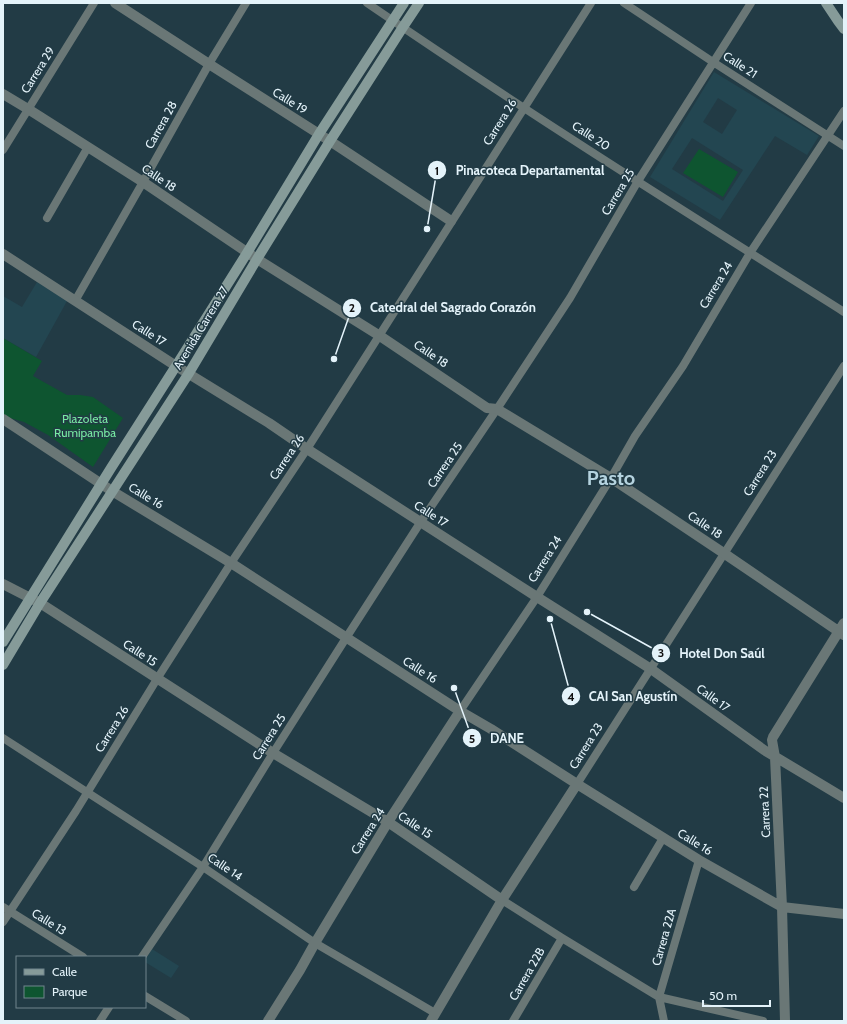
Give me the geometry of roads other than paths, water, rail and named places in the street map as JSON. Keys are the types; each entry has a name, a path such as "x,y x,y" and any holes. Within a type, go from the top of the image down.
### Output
{"main road":[{"name":"Avenida Carrera 27","path":"3,642 101,483 247,253 319,134 404,3"},
{"name":"Avenida Carrera 27","path":"3,665 40,603 188,373 330,141 419,3"},
{"path":"826,3 844,29"}],"street":[{"name":"Carrera 29","path":"3,150 94,3"},
{"name":"Calle 19","path":"115,3 330,141 451,221"},
{"name":"Carrera 28","path":"75,301 209,64 246,3"},
{"name":"Calle 20","path":"367,3 638,181 844,312"},
{"name":"Carrera 26","path":"3,922 6,909 76,811 230,563 307,449 380,336 451,221 591,3"},
{"name":"Calle 21","path":"624,3 844,146"},
{"name":"Carrera 25","path":"143,956 203,867 273,753 420,523 570,298 638,181 750,3"},
{"name":"Calle 18","path":"3,94 143,182 247,253 380,336 487,408 497,409 611,478 842,630"},
{"name":"Carrera 24","path":"268,1021 388,822 460,711 537,597 611,478 635,436 683,366 750,253 844,111"},
{"path":"47,218 88,147"},
{"name":"Calle 17","path":"3,254 176,366 269,423 420,523 651,669 764,750 844,798"},
{"name":"Carrera 23","path":"433,1017 502,900 844,366"},
{"name":"Calle 16","path":"3,419 112,491 230,563 460,711 699,860 782,907 844,914"},
{"name":"Calle 16","path":"3,426 16,428"},
{"name":"Calle 15","path":"3,584 40,603 273,753 388,822 502,900 659,997 763,1021"},
{"name":"Carrera 22","path":"785,1021 782,907 775,757 772,737 842,630"},
{"name":"Calle 14","path":"3,738 203,867 315,943 433,1017"},
{"path":"634,887 663,838"},
{"name":"Carrera 22A","path":"664,1021 659,997 699,860"},
{"name":"Calle 13","path":"6,909 81,956"},
{"name":"Carrera 22B","path":"513,1021 562,938"},
{"path":"146,997 186,1021"},
{"path":"100,1021 108,1008"}],"place":[{"name":"Pinacoteca Departamental","path":"427,229"},
{"name":"Catedral del Sagrado Corazón","path":"334,359"},
{"name":"Hotel Don Saúl","path":"587,612"},
{"name":"CAI San Agustín","path":"550,619"},
{"name":"DANE","path":"454,688"}],"district":[{"name":"Pasto","path":"611,478"}],"park label":[{"name":"Plazoleta Rumipamba","path":"85,426"}]}
